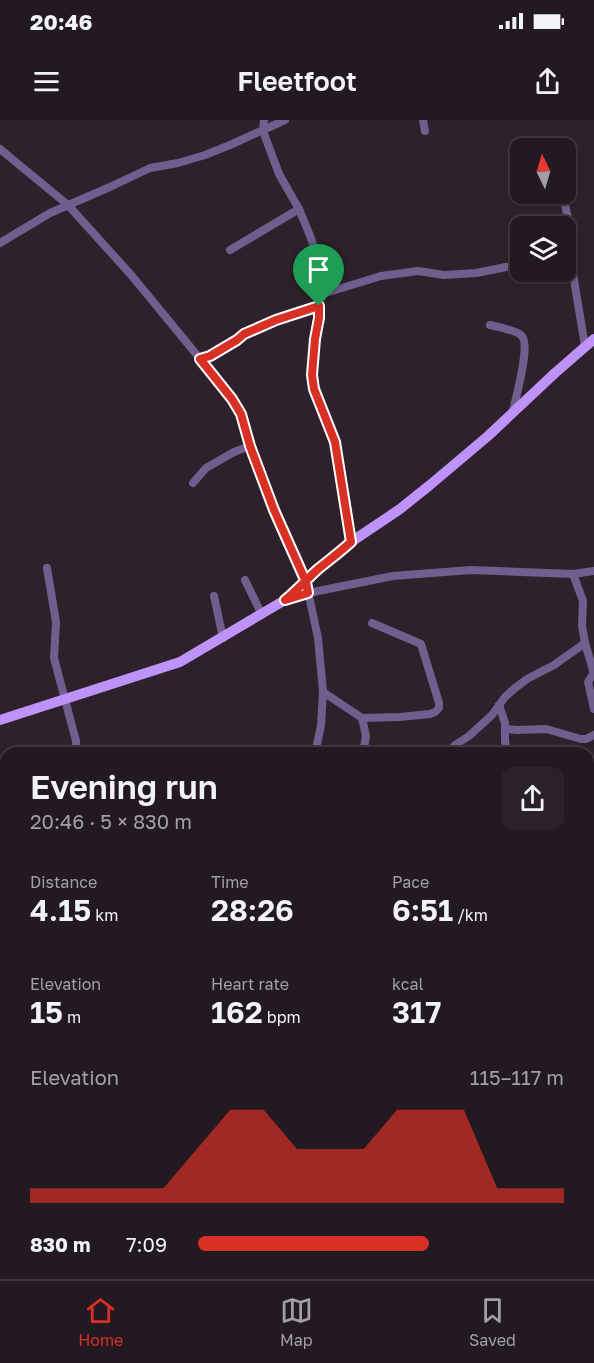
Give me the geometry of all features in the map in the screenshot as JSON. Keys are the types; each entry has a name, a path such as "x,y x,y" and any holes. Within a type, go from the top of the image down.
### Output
{"main road":[{"path":"0,720 180,662 307,587 316,571 351,542 400,509 430,485 488,436 589,342"}],"street":[{"path":"264,120 263,131 279,174 299,208 321,272 322,294 312,375 314,389 335,442 351,542"},
{"path":"0,243 50,213 110,188 150,168 191,160 285,120"},
{"path":"423,120 425,131"},
{"path":"0,149 68,205 132,276 232,399 241,414 250,446 274,510 307,587 318,638 323,692 321,726 316,747"},
{"path":"230,250 299,208"},
{"path":"322,294 381,276 418,271 444,275 476,273 510,267"},
{"path":"573,282 589,342"},
{"path":"200,359 210,356 244,334 276,320 319,306"},
{"path":"490,325 523,336 525,346 513,412"},
{"path":"193,483 206,468 250,446"},
{"path":"47,568 56,622 54,658 76,747"},
{"path":"307,587 393,576 471,570 573,574 594,571"},
{"path":"573,574 583,601 582,626 593,670 588,682 594,710"},
{"path":"245,580 262,615"},
{"path":"214,596 223,638"},
{"path":"323,692 362,718 430,714 438,708 439,704 422,644 372,623"},
{"path":"452,747 469,736 496,711 504,697 515,688 585,643"},
{"path":"499,705 504,719 506,747"},
{"path":"362,718 366,736 364,747"},
{"path":"505,729 546,729 581,739 594,735"}],"route":[{"path":"319,306 276,320 244,334 210,356 200,359 241,414 250,446 274,510 306,582 308,593 285,600 306,582 316,571 351,542 335,442 314,389 312,375 319,306"}]}
